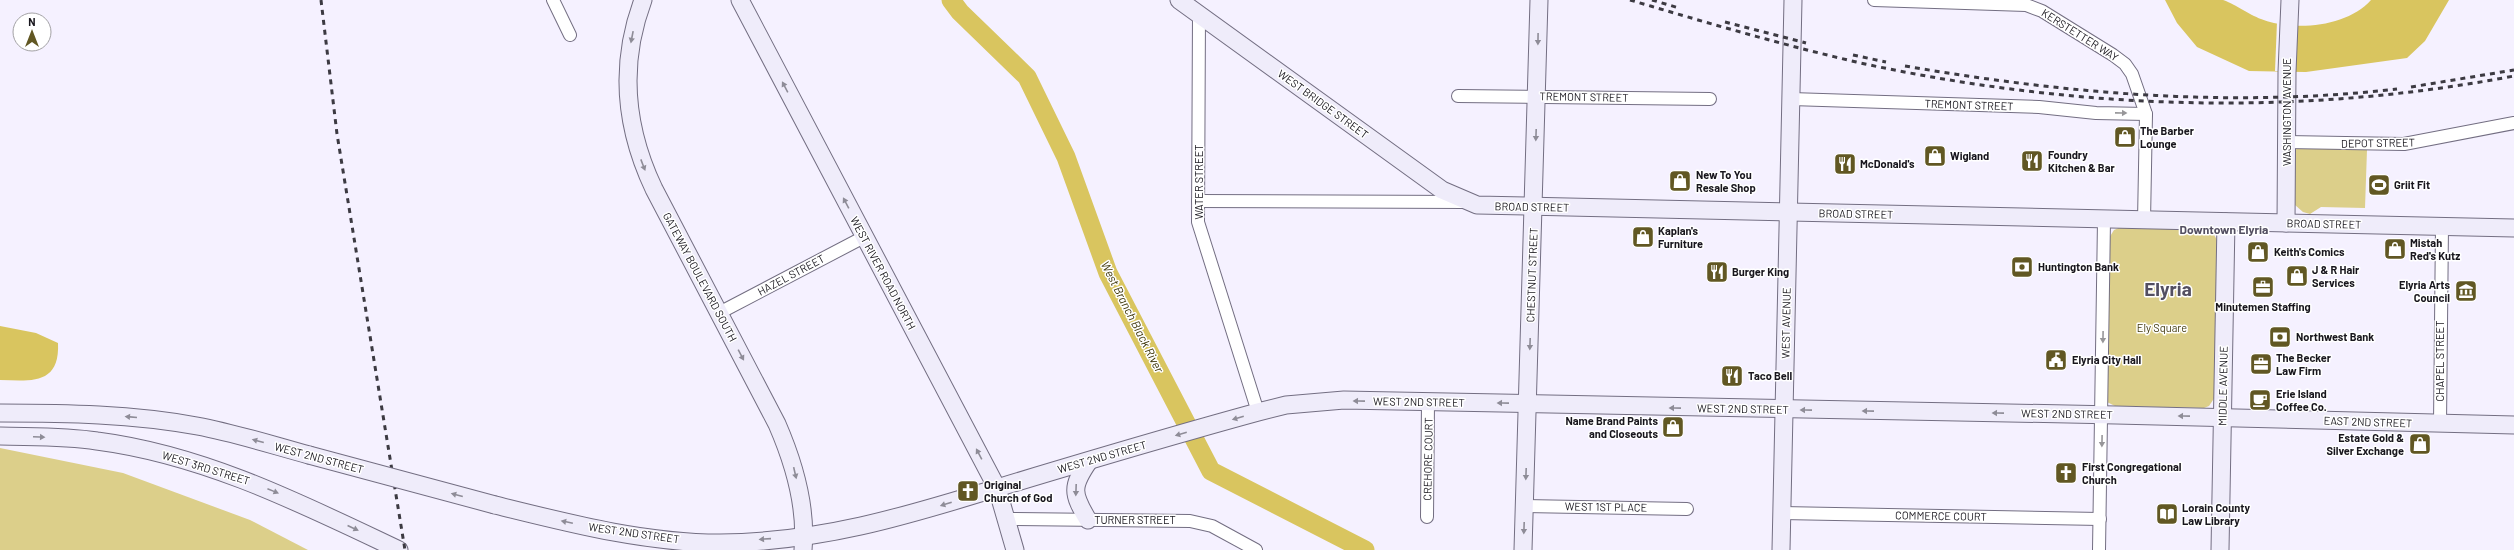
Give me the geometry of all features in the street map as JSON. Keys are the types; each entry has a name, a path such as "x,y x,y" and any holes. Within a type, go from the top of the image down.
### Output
{"street":[{"path":"553,0 570,35"},
{"name":"GATEWAY BOULEVARD SOUTH","path":"643,0 633,31 627,90 632,129 643,167 777,424 786,446 799,492 803,543"},
{"name":"WEST RIVER ROAD NORTH","path":"740,0 997,488 1015,550"},
{"name":"CHESTNUT STREET","path":"1523,550 1539,0"},
{"name":"WEST AVENUE","path":"1781,550 1793,0"},
{"name":"KERSTETTER WAY","path":"1874,0 2013,4 2032,7 2088,38 2125,64 2132,74 2146,114 2144,220"},
{"name":"WASHINGTON AVENUE","path":"2286,223 2287,72 2290,0"},
{"name":"WEST BRIDGE STREET","path":"1182,1 1199,15 1442,190 1469,202"},
{"name":"WATER STREET","path":"1199,15 1199,227 1258,412"},
{"name":"TREMONT STREET","path":"1458,96 1710,99"},
{"name":"TREMONT STREET","path":"1791,99 2039,107 2096,113 2146,114"},
{"name":"DEPOT STREET","path":"2287,142 2404,144 2514,123"},
{"name":"BROAD STREET","path":"1198,201 1469,202 1488,206 2514,228"},
{"path":"2099,550 2104,220"},
{"name":"MIDDLE AVENUE","path":"2220,550 2226,222"},
{"name":"CHAPEL STREET","path":"2440,424 2442,226"},
{"name":"HAZEL STREET","path":"719,313 864,237"},
{"name":"WEST 2ND STREET","path":"0,413 76,413 147,419 198,426 495,505 600,529 662,538 719,543 803,543 875,524 1218,423 1258,412 1311,402 1344,400 1784,410 2223,417"},
{"name":"CREHORE COURT","path":"1427,517 1428,402"},
{"name":"EAST 2ND STREET","path":"2223,417 2514,425"},
{"name":"WEST 3RD STREET","path":"0,436 97,441 186,460 245,480 318,511 400,550"},
{"path":"1088,461 1080,473 1074,488 1077,502 1088,520"},
{"name":"WEST 1ST PLACE","path":"1525,506 1687,509"},
{"name":"COMMERCE COURT","path":"1782,513 2100,519"},
{"name":"TURNER STREET","path":"1007,519 1202,523 1256,550"}],"green space":[{"path":"2301,148 2367,150 2365,208 2321,207 2310,214 2303,212 2295,205 2293,150"},
{"name":"Ely Square","path":"2121,227 2206,230 2213,233 2217,240 2215,397 2209,406 2204,408 2115,406 2107,402 2109,238 2114,230"},
{"path":"0,448 123,473 250,520 308,550 0,550"}],"shaded area":[{"path":"2165,0 2223,0 2261,19 2274,23 2304,26 2334,21 2348,16 2361,9 2371,0 2449,0 2425,41 2407,58 2306,72 2249,71 2197,47 2177,23"},
{"path":"0,326 36,333 58,343 57,357 54,367 49,373 41,378 33,380 0,380"}],"pier":[{"path":"2277,22 2297,24 2296,72 2275,71"}],"waterway":[{"name":"West Branch Black River","path":"951,0 960,12 1027,77 1066,157 1108,273 1211,471 1365,550"}],"railway":[{"path":"321,0 337,134 405,550"},
{"path":"1630,0 1776,42 1865,64 1946,79 2027,91 2108,99 2189,103 2270,102 2351,98 2433,89 2514,76"},
{"path":"1652,0 1679,8"},
{"path":"1725,22 1806,43"},
{"path":"1853,55 1886,62"},
{"path":"1905,66 2027,84 2089,91 2150,95 2273,97 2335,95 2397,89"},
{"path":"2411,87 2514,70"}],"place":[{"name":"The Barber Lounge","path":"2125,137"},
{"name":"Wigland","path":"1935,156"},
{"name":"Foundry Kitchen & Bar","path":"2032,161"},
{"name":"McDonald's","path":"1845,164"},
{"name":"New To You Resale Shop","path":"1680,181"},
{"name":"Griit Fit","path":"2379,185"},
{"name":"Kaplan's Furniture","path":"1643,237"},
{"name":"Mistah Red's Kutz","path":"2395,249"},
{"name":"Keith's Comics","path":"2258,252"},
{"name":"Huntington Bank","path":"2022,267"},
{"name":"Burger King","path":"1717,272"},
{"name":"J & R Hair Services","path":"2297,276"},
{"name":"Minutemen Staffing","path":"2263,287"},
{"name":"Elyria Arts Council","path":"2466,291"},
{"name":"Northwest Bank","path":"2280,337"},
{"name":"Elyria City Hall","path":"2056,360"},
{"name":"The Becker Law Firm","path":"2261,364"},
{"name":"Taco Bell","path":"1732,376"},
{"name":"Erie Island Coffee Co.","path":"2260,400"},
{"name":"Name Brand Paints and Closeouts","path":"1673,427"},
{"name":"Estate Gold & Silver Exchange","path":"2420,444"},
{"name":"First Congregational Church","path":"2066,473"},
{"name":"Original Church of God","path":"968,491"},
{"name":"Lorain County Law Library","path":"2167,514"}],"district":[{"name":"Downtown Elyria","path":"2224,230"},
{"name":"Elyria","path":"2168,289"}]}
